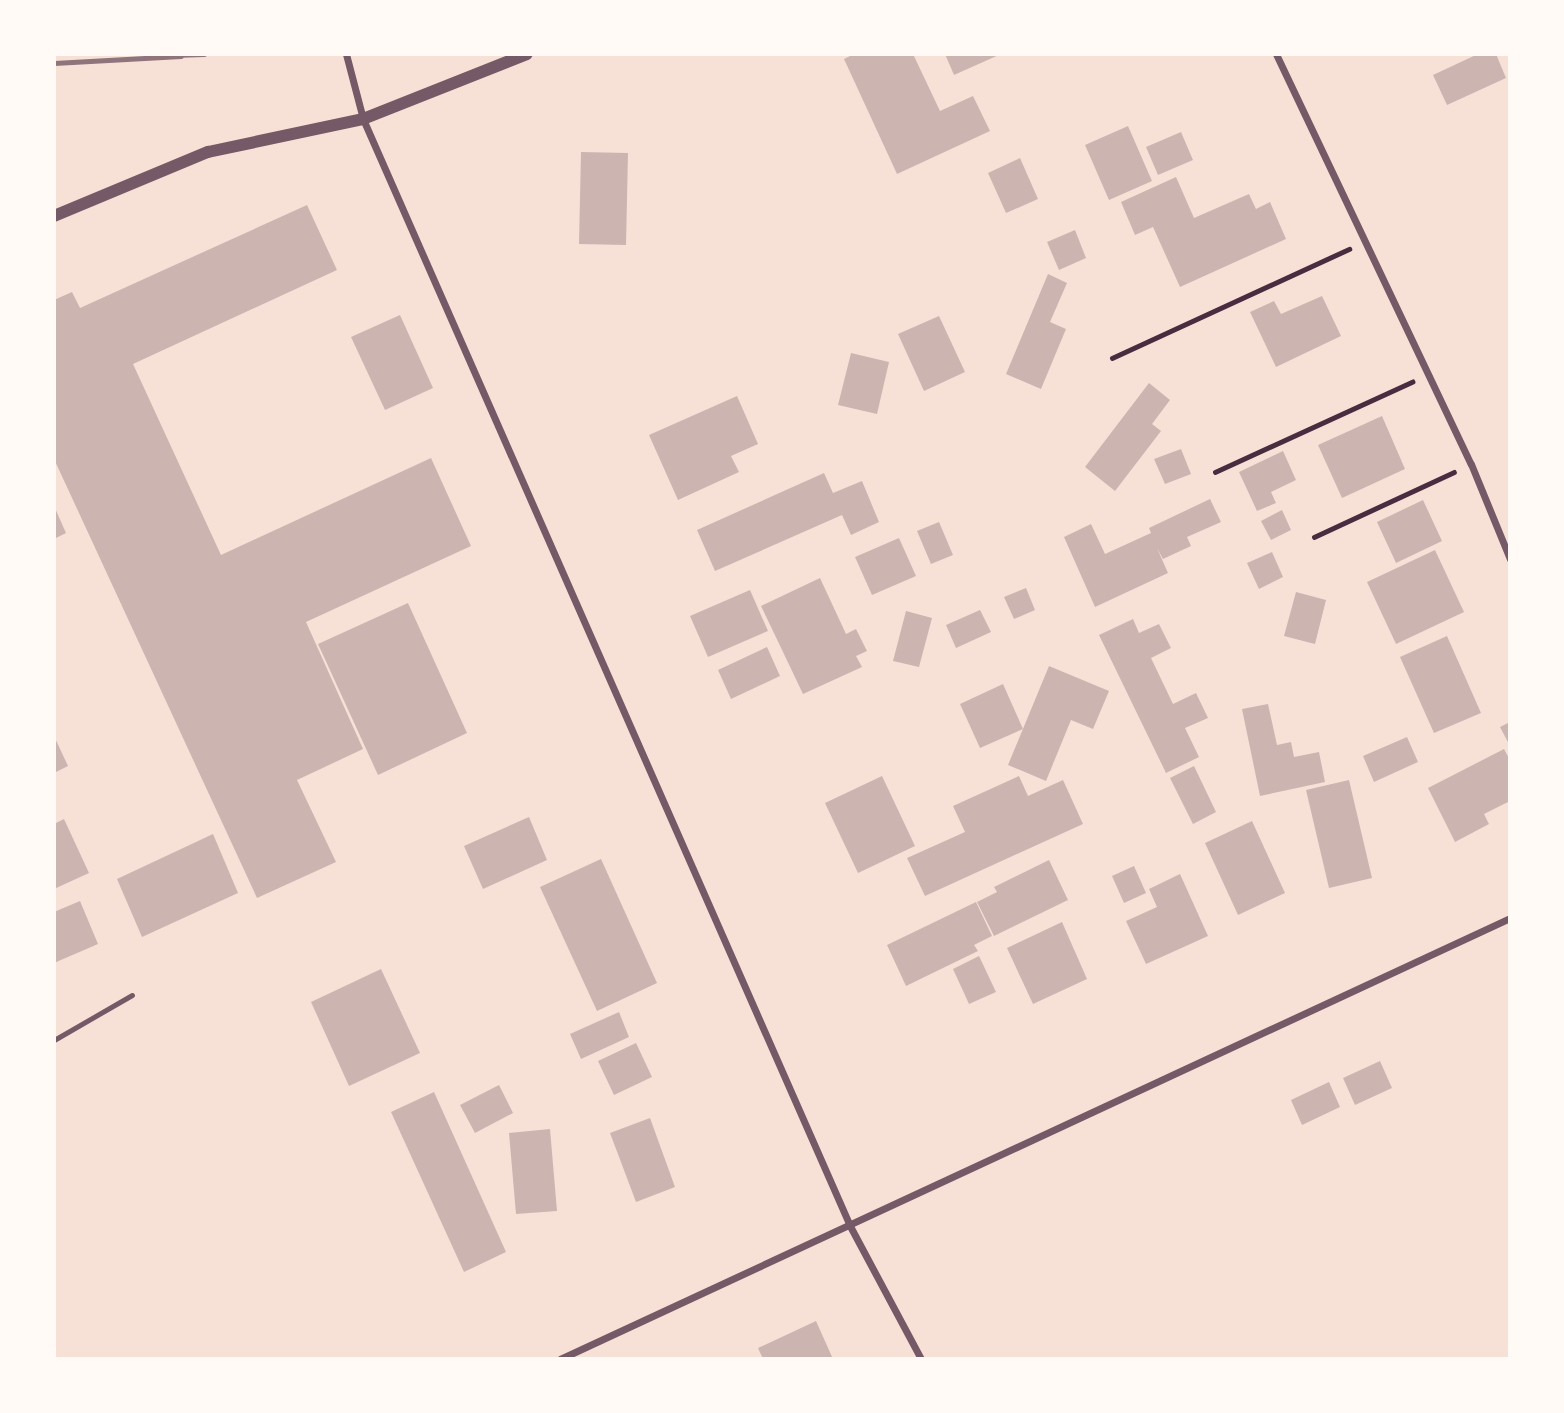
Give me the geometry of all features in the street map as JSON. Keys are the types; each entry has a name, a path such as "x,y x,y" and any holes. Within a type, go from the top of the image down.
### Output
{"street":[{"path":"346,54 363,119 850,1226 921,1359"},
{"path":"54,216 208,152 363,119 527,54"},
{"path":"1276,54 1471,464 1510,559"},
{"path":"561,1359 1510,918"}],"lane":[{"path":"54,1040 132,995"}],"path":[{"path":"1112,358 1365,242"},
{"path":"1215,472 1429,374"},
{"path":"1314,537 1471,464"}],"building":[{"path":"854,54 913,54 940,111 973,96 990,131 897,174 844,59"},
{"path":"945,54 1001,54 954,75"},
{"path":"1478,54 1496,54 1506,78 1447,105 1433,75"},
{"path":"1128,126 1152,181 1109,200 1085,145"},
{"path":"1181,132 1193,160 1158,175 1146,147"},
{"path":"581,152 628,153 626,245 579,244"},
{"path":"1020,158 1038,199 1006,213 988,173"},
{"path":"1176,177 1194,218 1249,194 1256,209 1270,202 1286,239 1180,287 1153,227 1135,235 1121,202"},
{"path":"307,205 337,270 133,364 221,555 431,458 471,546 306,622 363,749 297,780 336,862 257,898 54,459 54,300 72,292 80,308"},
{"path":"1075,230 1086,258 1059,270 1047,242"},
{"path":"1048,274 1067,283 1050,322 1066,329 1041,389 1006,374"},
{"path":"1322,296 1341,336 1276,367 1250,312 1274,301 1281,314"},
{"path":"400,315 433,388 385,410 351,337"},
{"path":"939,316 965,372 924,391 898,334"},
{"path":"851,353 889,362 877,414 838,405"},
{"path":"1149,383 1170,400 1152,424 1161,431 1115,491 1085,467"},
{"path":"737,396 758,444 731,456 739,472 678,500 649,435"},
{"path":"1382,416 1405,469 1342,498 1318,445"},
{"path":"1181,449 1191,474 1165,484 1154,459"},
{"path":"1283,451 1296,480 1271,492 1276,503 1257,511 1239,472"},
{"path":"824,473 833,493 862,481 879,522 851,535 842,515 715,571 697,530"},
{"path":"1210,499 1221,522 1187,537 1191,546 1163,559 1157,548 1168,573 1095,607 1064,537 1091,524 1105,554 1151,533 1149,528"},
{"path":"1423,500 1442,541 1396,563 1377,522"},
{"path":"54,506 66,533 54,539"},
{"path":"1282,510 1291,530 1271,540 1261,521"},
{"path":"939,522 953,555 931,564 917,531"},
{"path":"899,538 916,576 872,595 855,557"},
{"path":"1435,550 1464,612 1396,644 1367,582"},
{"path":"1272,552 1283,577 1259,589 1247,563"},
{"path":"820,578 846,634 856,629 867,651 856,656 862,667 803,694 761,606"},
{"path":"1026,588 1035,610 1014,619 1004,597"},
{"path":"750,590 768,631 708,657 690,616"},
{"path":"1296,592 1326,600 1315,644 1284,636"},
{"path":"408,603 467,733 378,775 318,644"},
{"path":"980,610 991,632 956,648 946,625"},
{"path":"906,611 932,618 919,667 893,661"},
{"path":"1133,619 1139,633 1159,624 1171,648 1151,658 1173,704 1196,693 1208,718 1185,728 1199,757 1166,773 1099,635"},
{"path":"1447,636 1481,713 1434,733 1400,657"},
{"path":"767,647 780,676 731,699 718,670"},
{"path":"1049,666 1109,691 1093,729 1071,720 1046,781 1008,765"},
{"path":"1003,684 1023,729 980,748 960,704"},
{"path":"1268,704 1277,745 1291,742 1294,757 1319,752 1325,782 1260,796 1242,709"},
{"path":"1510,722 1510,746 1500,727"},
{"path":"54,736 68,766 54,773"},
{"path":"1407,737 1418,762 1374,782 1363,756"},
{"path":"1504,749 1510,760 1510,801 1484,814 1489,824 1455,842 1428,788"},
{"path":"1194,766 1216,812 1193,824 1170,778"},
{"path":"882,776 915,846 858,873 825,803"},
{"path":"1019,776 1028,796 1063,780 1083,824 925,896 907,858 965,832 953,806"},
{"path":"1349,780 1372,878 1329,888 1306,790"},
{"path":"529,817 547,860 483,889 464,846"},
{"path":"64,819 89,873 54,889 54,824"},
{"path":"1252,821 1285,893 1238,915 1205,843"},
{"path":"213,834 238,893 142,937 117,879"},
{"path":"601,859 657,983 597,1011 540,887"},
{"path":"1049,860 1068,900 994,936 977,902 997,892 994,887"},
{"path":"1134,866 1146,893 1124,903 1112,876"},
{"path":"1180,874 1208,936 1146,964 1126,921 1157,907 1149,889"},
{"path":"80,901 98,944 54,963 54,912"},
{"path":"976,902 992,936 974,945 978,951 906,986 887,945"},
{"path":"1062,922 1087,979 1033,1004 1007,948"},
{"path":"979,956 996,992 969,1004 953,969"},
{"path":"381,969 420,1053 349,1086 311,1002"},
{"path":"619,1012 629,1037 581,1059 570,1034"},
{"path":"636,1043 652,1077 614,1095 598,1061"},
{"path":"1380,1061 1392,1088 1355,1105 1343,1078"},
{"path":"1329,1082 1340,1107 1302,1125 1291,1100"},
{"path":"499,1085 513,1113 475,1133 460,1105"},
{"path":"434,1092 506,1252 464,1272 391,1112"},
{"path":"650,1118 675,1187 636,1202 610,1133"},
{"path":"550,1129 557,1211 516,1214 509,1133"},
{"path":"816,1321 833,1359 763,1359 758,1348"}],"railway":[{"path":"173,55 204,54"},
{"path":"54,63 181,56"}]}
